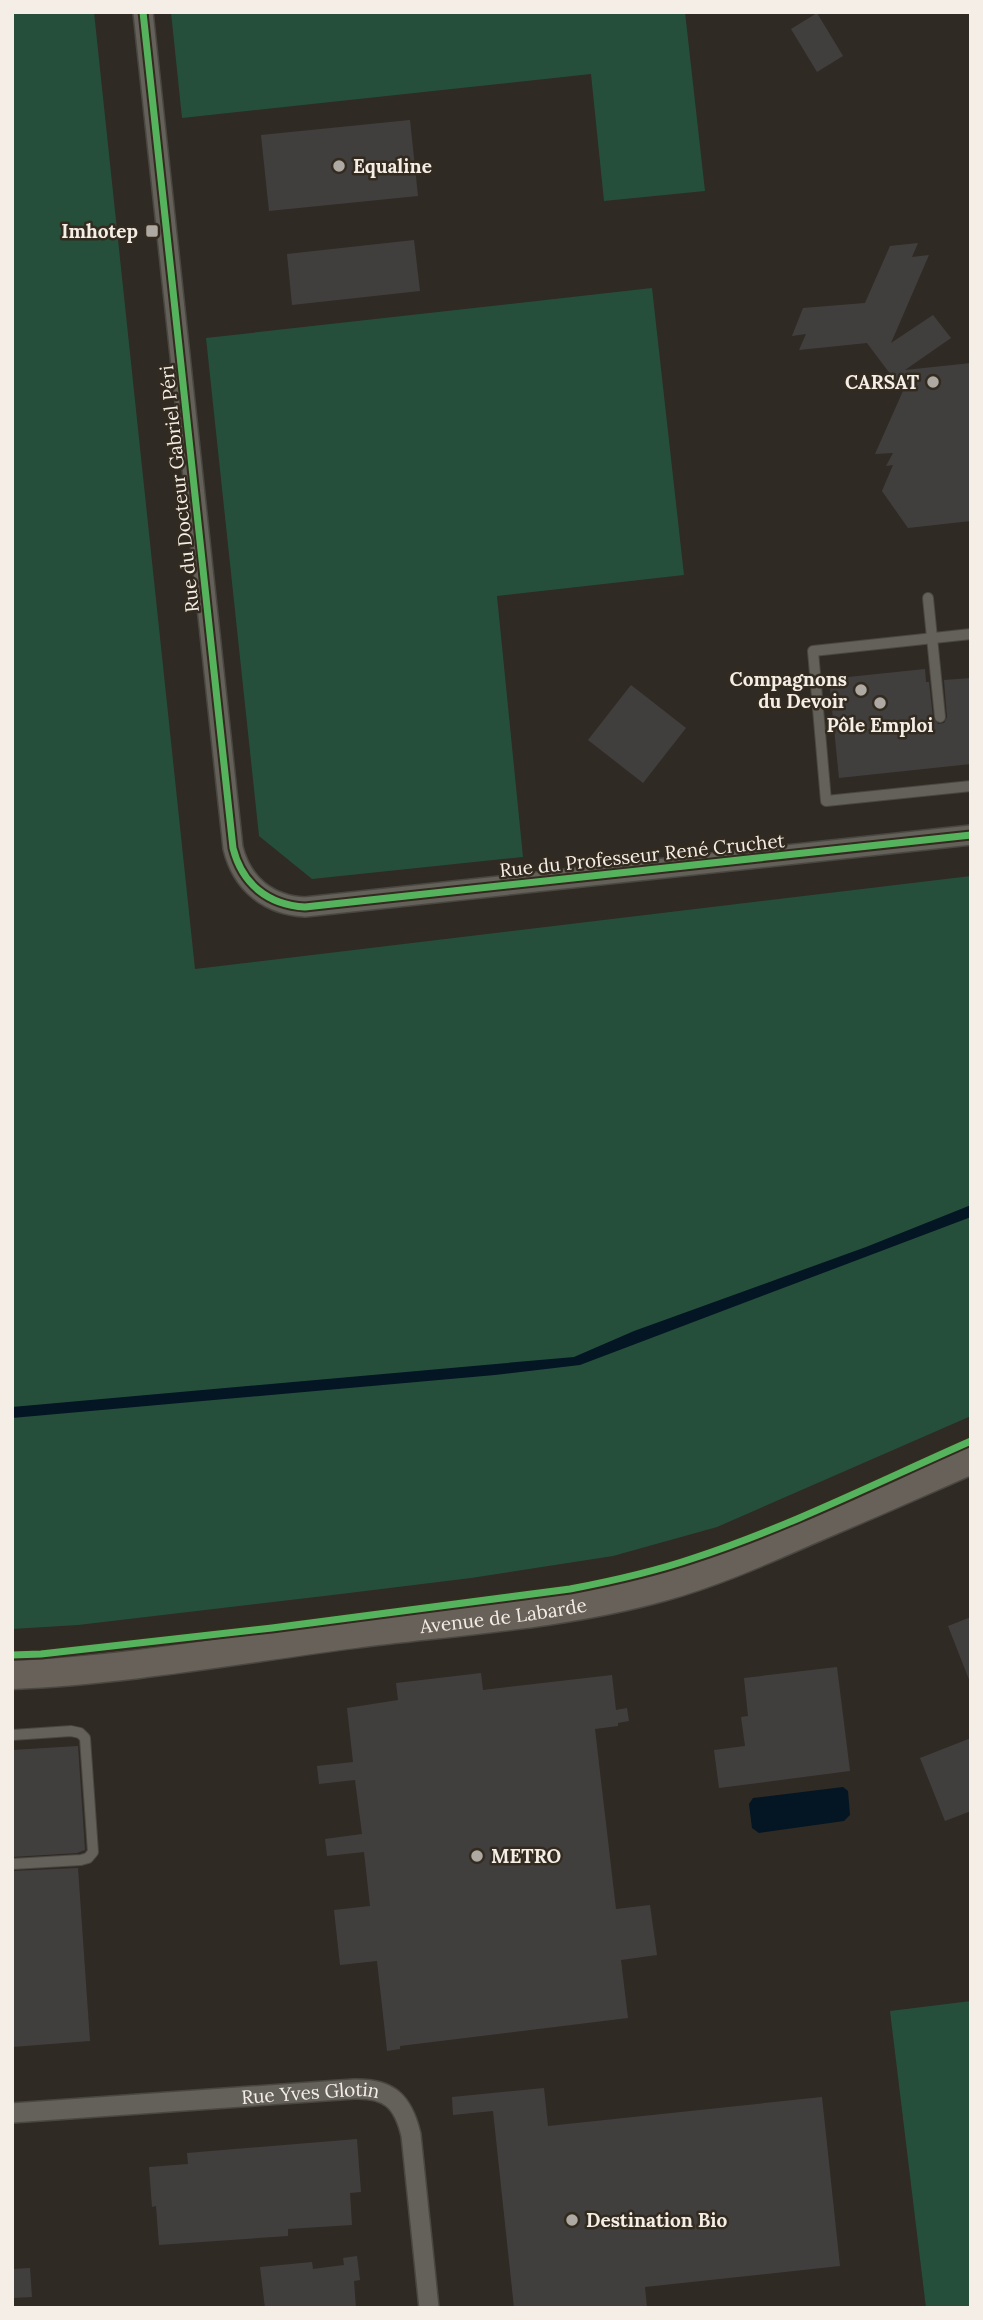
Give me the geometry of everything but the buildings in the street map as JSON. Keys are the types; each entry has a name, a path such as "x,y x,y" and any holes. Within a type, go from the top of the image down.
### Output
{"main road":[{"name":"Avenue de Labarde","path":"12,1675 171,1661 616,1598 662,1587 735,1561 971,1461"}],"street":[{"name":"Rue du Docteur Gabriel Péri","path":"144,12 233,848 242,873 259,892 293,907 317,906"},
{"name":"Rue du Professeur René Cruchet","path":"317,906 971,835"},
{"name":"Rue Yves Glotin","path":"12,2113 354,2089 383,2092 403,2110 411,2135 429,2308"}],"lane":[{"path":"928,598 940,717"},
{"path":"971,634 813,650 826,801 971,786"},
{"path":"12,1735 71,1731 85,1738 93,1852 88,1858 81,1860 12,1864"}],"green space":[{"path":"12,12 94,12 195,969 971,876 971,1416 717,1527 613,1556 471,1578 341,1594 78,1625 12,1629"},
{"path":"171,12 685,12 705,191 604,201 591,74 182,118"},
{"path":"652,288 684,575 497,596 523,857 312,879 259,836 206,338"},
{"path":"971,2001 971,2308 926,2308 890,2011"}],"water":[{"path":"971,1205 971,1217 580,1365 12,1418 12,1407 574,1357 634,1331 866,1247"},
{"path":"843,1787 848,1791 850,1815 844,1821 759,1833 752,1828 749,1804 753,1798"}],"cycle path":[{"path":"143,12 233,848 243,872 258,890 279,902 305,907 971,835"},
{"path":"12,1655 272,1628 570,1589 617,1579 679,1563 765,1532 971,1441"}],"place":[{"name":"Equaline","path":"339,166"},
{"name":"Imhotep","path":"152,231"},
{"name":"CARSAT","path":"933,382"},
{"name":"Compagnons du Devoir","path":"861,690"},
{"name":"Pôle Emploi","path":"880,703"},
{"name":"METRO","path":"477,1856"},
{"name":"Destination Bio","path":"572,2220"}]}
